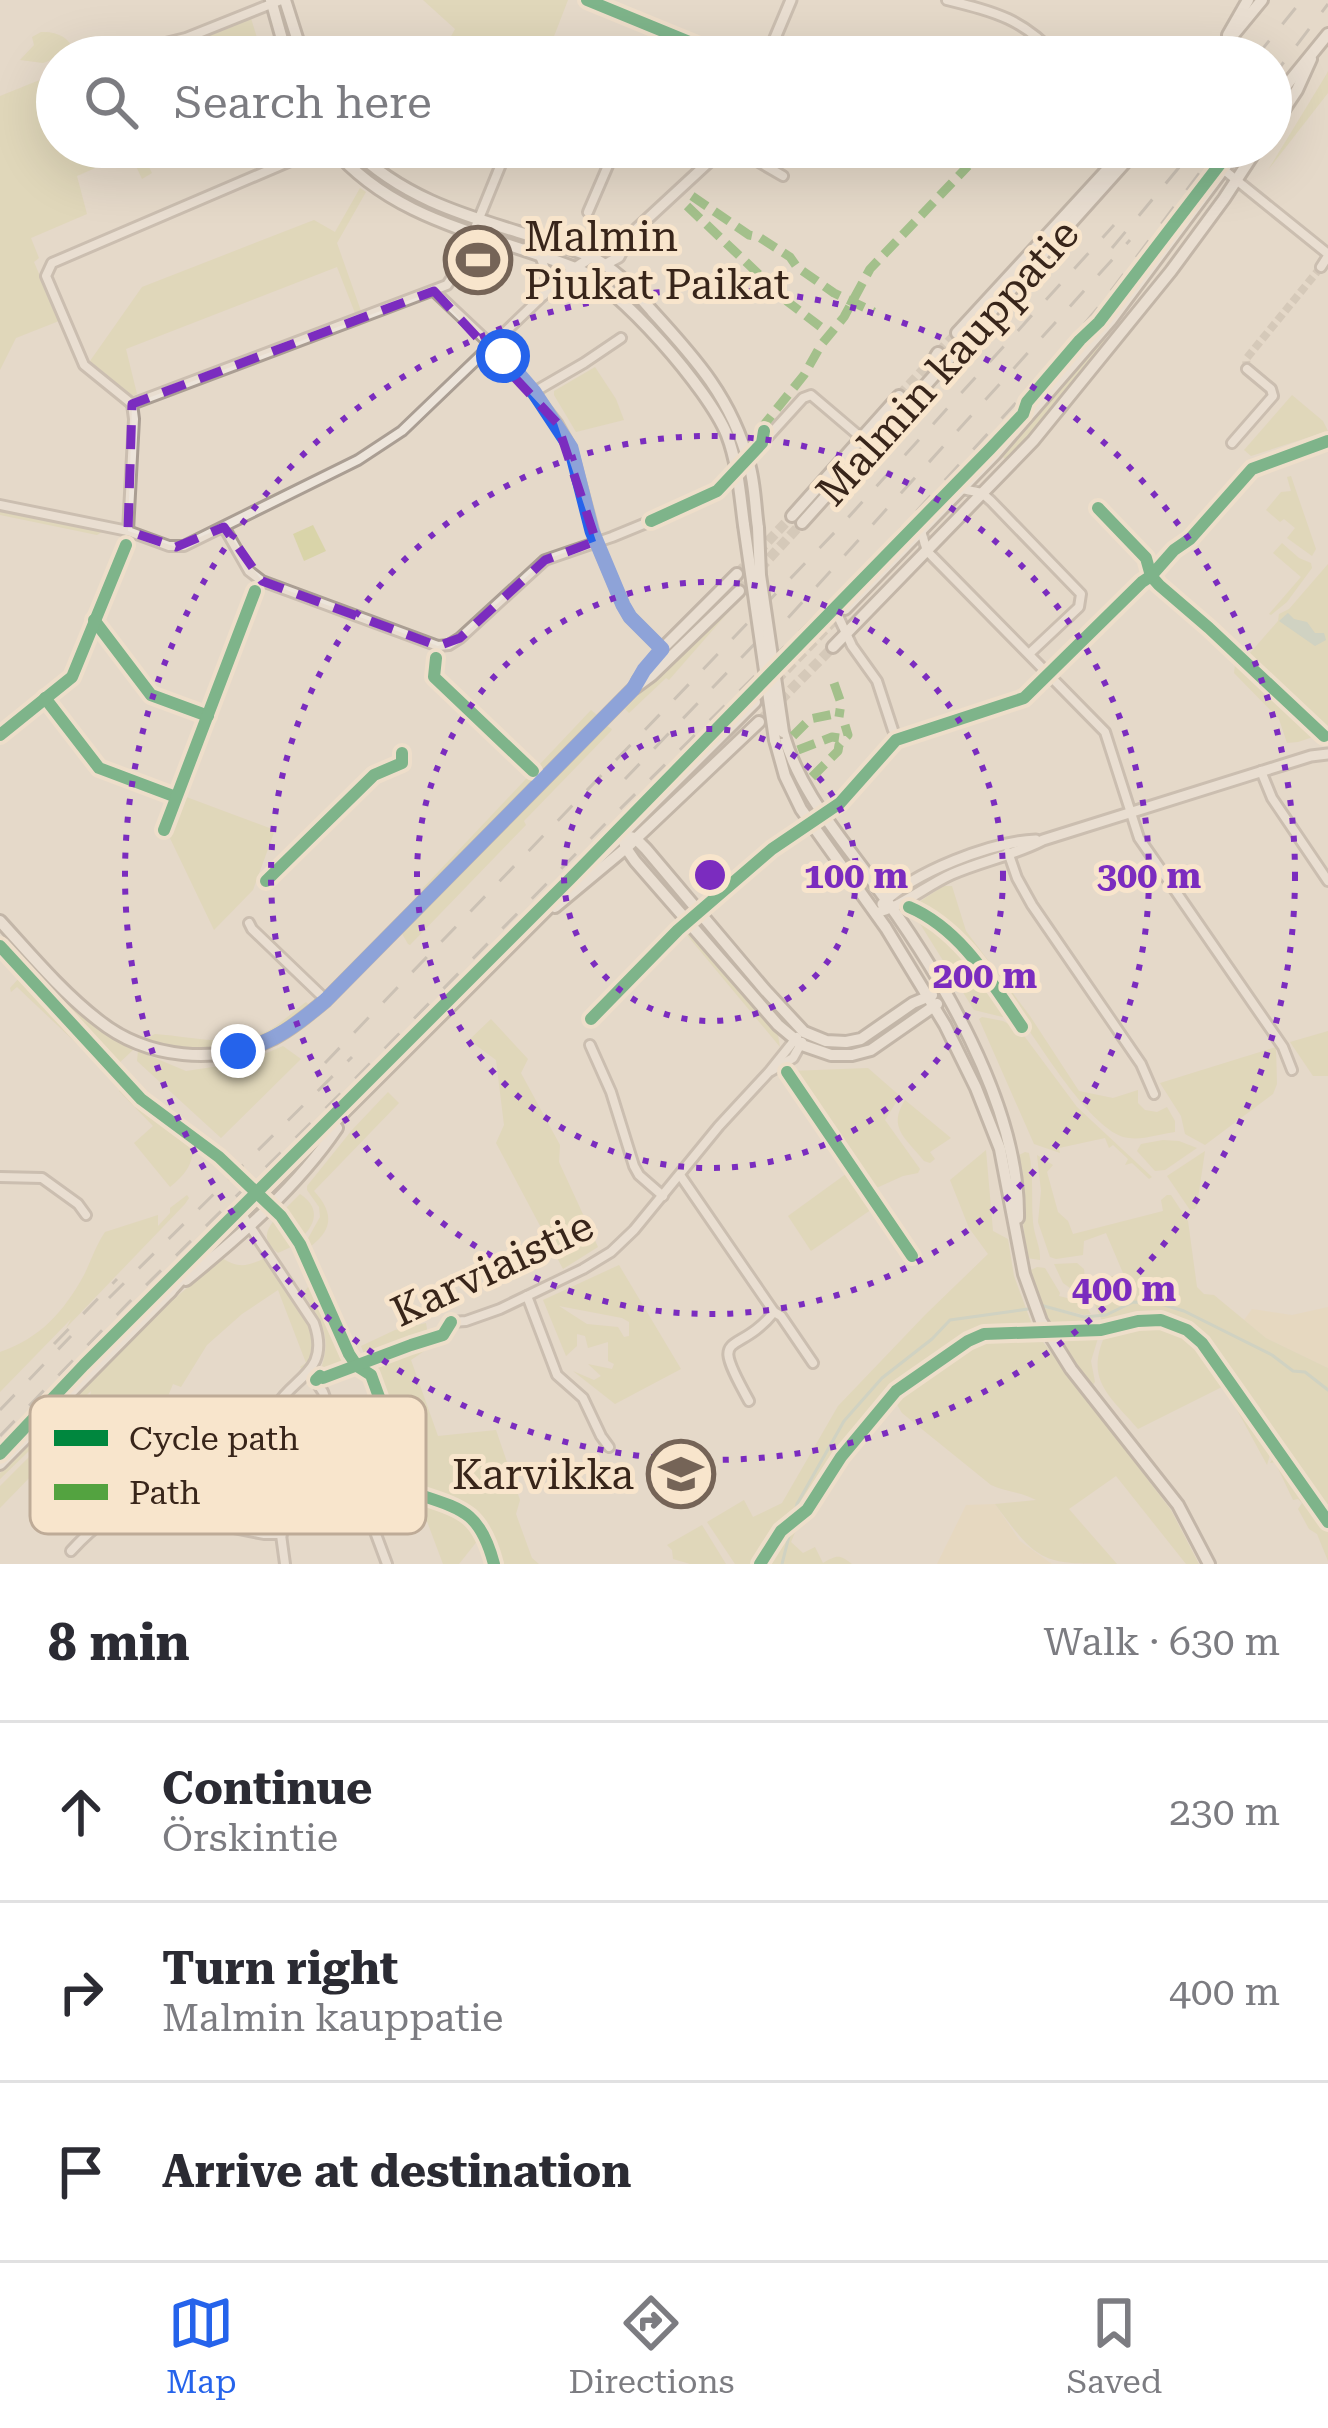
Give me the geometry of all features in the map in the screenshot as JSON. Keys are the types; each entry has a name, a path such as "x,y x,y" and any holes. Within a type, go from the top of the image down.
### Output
{"main road":[{"path":"1227,36 1247,0"},
{"path":"1232,36 1262,0"},
{"path":"277,1 283,36"},
{"path":"277,1 293,36"},
{"path":"1292,79 1328,34"},
{"path":"1292,96 1312,56"},
{"path":"353,168 415,212 592,257 607,265 708,374 723,397 746,453 756,508 779,736 802,780 947,992 1001,1118 1019,1209 1018,1233"},
{"path":"374,168 475,227 608,287 702,390 726,434 737,473 785,776 801,809 931,1002 986,1111 1000,1149 1024,1274 1041,1322 1178,1505 1209,1564"},
{"name":"Malmin kauppatie","path":"957,333 1108,168"},
{"name":"Malmin kauppatie","path":"797,519 1109,168"},
{"path":"833,647 1033,441 1115,344 1245,168"},
{"path":"842,613 962,489 1111,320 1224,170"},
{"name":"Malmin kauppatie","path":"867,442 899,396"},
{"path":"0,921 99,1022 116,1033 157,1050 208,1055 271,1040 326,1000 633,689 737,574"},
{"path":"666,653 739,591"},
{"path":"67,1396 246,1222 349,1110 538,920 574,894 628,840 755,702"},
{"path":"628,840 759,722"},
{"path":"628,840 800,1039 861,1039 947,992"},
{"path":"0,1464 30,1434"}],"street":[{"path":"776,36 791,0"},
{"path":"947,0 997,12 1038,36"},
{"path":"191,36 277,1"},
{"path":"664,36 666,32"},
{"path":"128,532 132,404 84,365 46,276 52,263 274,168"},
{"path":"475,227 499,168"},
{"path":"588,212 607,168"},
{"path":"581,271 619,257 630,236 706,168"},
{"path":"767,168 782,176"},
{"path":"1224,170 1328,255 1322,267"},
{"path":"0,505 176,547 224,527 358,460 402,431 544,297 581,271 592,257 630,236"},
{"path":"540,256 547,278 544,297"},
{"path":"132,404 434,291 447,285 464,258"},
{"path":"434,291 534,392 571,448 596,542 630,617 666,653"},
{"path":"534,392 621,338"},
{"path":"1232,443 1273,396 1247,368"},
{"path":"746,453 763,442 807,395 867,442"},
{"path":"962,489 982,493 1082,594 1079,607 1030,653"},
{"path":"224,527 249,571 262,581 438,646 460,638 545,560 651,520"},
{"path":"921,532 927,551 1105,732 1139,838 1283,1047 1292,1070"},
{"path":"842,613 846,634 877,681 893,730"},
{"path":"1311,756 1328,745"},
{"path":"875,913 930,871 1007,850 1018,841 1043,840 1328,754"},
{"path":"1261,771 1272,798 1328,881"},
{"path":"1007,850 1032,905 1141,1064 1154,1094"},
{"path":"249,923 326,1000"},
{"name":"Karviaistie","path":"452,1322 527,1296 611,1252 730,1113 769,1072 785,1065 800,1039"},
{"path":"590,1045 611,1092 634,1166 662,1196"},
{"path":"680,1175 813,1363"},
{"path":"0,1177 46,1180 79,1204 86,1215"},
{"path":"246,1222 314,1323 320,1342 319,1355 309,1371 282,1396"},
{"path":"527,1296 557,1375 583,1398 609,1447"},
{"path":"748,1401 727,1353 774,1312"},
{"path":"309,1371 325,1396"},
{"path":"71,1551 88,1534"},
{"path":"264,1534 282,1534 285,1564"},
{"path":"376,1534 387,1564"}],"highlighted area":[{"path":"434,291 557,423 596,541 545,560 460,638 438,646 262,581 224,527 176,547 128,531 132,404"}],"shaded area":[{"path":"423,0 568,0 554,36 451,36 455,29"},
{"path":"250,15 256,36 198,36"},
{"path":"41,32 62,36 36,36 36,62 20,60 34,45 32,37"},
{"path":"1328,71 1328,93 1292,139 1292,131"},
{"path":"36,81 36,168 95,168 77,176 87,214 31,238 39,258 34,262 59,321 16,338 0,370 0,96"},
{"path":"137,168 150,168 152,173 142,179"},
{"path":"360,188 366,192 337,243 361,311 355,313 337,267 126,349 137,394 132,396 90,361 142,287 314,220 335,232"},
{"path":"1104,339 1106,343 1076,382 1006,460 1002,456"},
{"path":"595,367 624,420 576,432 554,391"},
{"path":"1292,395 1328,431 1251,456 1244,450"},
{"path":"1291,476 1316,549 1312,556 1287,538 1295,528 1266,510 1281,492 1291,491 1287,477"},
{"path":"0,509 105,530 97,535 0,515"},
{"path":"313,525 326,551 304,561 293,534"},
{"path":"1282,543 1312,568 1271,615 1301,577 1273,553"},
{"path":"1328,564 1328,732 1287,743 1279,719 1234,673 1236,656 1243,661 1279,614 1289,609"},
{"path":"740,592 739,600 669,680 629,713 625,709"},
{"path":"1288,613 1307,622 1315,633 1324,633 1326,640 1315,646 1279,621"},
{"path":"591,710 597,715 422,889"},
{"path":"607,726 611,731 524,821 526,825 408,944 401,932"},
{"path":"181,795 275,830 253,890 214,930 167,832"},
{"path":"943,886 952,886 966,931 1079,1091 1113,1098 1138,1090 1138,1103 1145,1110 1157,1112 1167,1107 1175,1132 1134,1138 1116,1134 1086,1108 1023,1022 974,1010 917,919 916,904"},
{"path":"689,928 777,1029 780,1047 686,934"},
{"path":"26,960 100,1029 133,1050 117,1065 107,1061 22,965"},
{"path":"20,977 26,977 123,1083 117,1088 113,1078 17,987 11,992"},
{"path":"306,1002 310,1006 291,1020 232,1046 190,1049 145,1039 155,1034 247,1038 272,1028"},
{"path":"982,1017 1019,1029 1077,1107 1152,1177 1132,1163 1125,1165 1128,1159 1113,1145 1109,1148 1105,1138 1059,1148 1060,1153 1034,1144"},
{"path":"491,1019 528,1059 521,1073 560,1145 559,1162 598,1247 563,1269 496,1143 504,1125 496,1060 469,1040"},
{"path":"1328,1031 1328,1076 1313,1076 1290,1042"},
{"path":"283,1046 301,1059 221,1138 137,1061 138,1051 186,1071 246,1062"},
{"path":"1276,1047 1273,1094 1205,1145 1185,1134 1181,1116 1160,1083"},
{"path":"868,1068 900,1096 885,1120 920,1169 872,1190 790,1071"},
{"path":"125,1086 192,1141 188,1167 170,1187 134,1143 153,1126 119,1091"},
{"path":"388,1092 399,1103 314,1191 328,1222 322,1236 307,1249 320,1217 307,1186"},
{"path":"905,1100 951,1138 930,1152 935,1159 930,1163 898,1126"},
{"path":"1163,1140 1197,1148 1165,1170 1155,1171 1137,1151 1141,1144"},
{"path":"986,1150 993,1231 1008,1239 1014,1276 1034,1330 1171,1510 1199,1564 1186,1564 1116,1476 1069,1509 1117,1564 1057,1561 1033,1549 995,1504 1036,1500 991,1485 902,1413 898,1398 920,1381 888,1387 836,1455 809,1499 791,1542 803,1553 815,1547 823,1563 838,1557 852,1564 766,1564 776,1549 774,1537 756,1564 735,1564 707,1522 744,1500 753,1517 782,1503 838,1406 988,1254 969,1228 950,1180"},
{"path":"1205,1151 1197,1205 1190,1210 1167,1176"},
{"path":"1025,1152 1031,1162 1040,1260 1027,1258 1016,1163"},
{"path":"1037,1155 1053,1165 1047,1172 1058,1212 1073,1234 1163,1211 1161,1200 1171,1195 1188,1221 1197,1287 1214,1295 1266,1338 1328,1368 1328,1517 1204,1341 1198,1343 1271,1443 1267,1465 1224,1386 1138,1429 1109,1396 1099,1375 1100,1349 1106,1333 1133,1326 1128,1322 1104,1325 1089,1292 1091,1282 1123,1273 1106,1233 1084,1241 1083,1255 1050,1257 1038,1222"},
{"path":"850,1171 875,1207 811,1251 788,1216"},
{"path":"300,1194 314,1214 303,1236 281,1213"},
{"path":"187,1195 185,1204 0,1392 0,1352 39,1332 59,1312 105,1232 158,1215 158,1226"},
{"path":"276,1218 294,1241 278,1253 267,1236"},
{"path":"222,1258 244,1265 265,1258 303,1312 313,1342 311,1357 303,1370 300,1367 306,1363 278,1290 207,1345 181,1387 173,1384 168,1396 90,1396 91,1391 77,1396 167,1305"},
{"path":"1077,1263 1084,1269 1085,1280 1070,1288 1054,1264"},
{"path":"619,1265 681,1369 615,1404 573,1371 594,1380 601,1376 588,1364 612,1369 608,1342 588,1348 585,1336 577,1334 577,1346 566,1356 543,1300","holes":["559,1306 629,1322 629,1336 624,1337 618,1327 587,1324"]},
{"path":"1045,1268 1059,1296 1083,1302 1091,1314 1039,1304 1029,1271"},
{"path":"315,1286 351,1364 325,1375 320,1371 326,1349 324,1330 303,1293"},
{"path":"1041,1307 1093,1318 1095,1326 1052,1328"},
{"path":"1328,1307 1328,1368 1266,1338 1244,1320 1252,1309 1292,1315"},
{"path":"426,1323 430,1347 411,1360 424,1396 380,1396 361,1346 395,1330"},
{"path":"1093,1333 1098,1338 1091,1361 1092,1386 1055,1334"},
{"path":"355,1369 368,1376 375,1396 369,1396 360,1373 327,1388 321,1381"},
{"path":"426,1402 438,1436 496,1430 520,1500 516,1514 532,1558 539,1564 497,1564 485,1526 458,1506 426,1495"},
{"path":"30,1443 30,1450 0,1479 0,1473"},
{"path":"1276,1453 1328,1526 1328,1561 1317,1534 1298,1509 1302,1503 1293,1500 1275,1462 1270,1463"},
{"path":"30,1456 30,1477 0,1508 0,1486"},
{"path":"426,1499 455,1510 482,1535 459,1564 443,1564 426,1519"},
{"path":"995,1504 1020,1541 1052,1564 937,1564 966,1505"},
{"path":"702,1525 726,1564 673,1559 667,1545"}],"waterway":[{"path":"1040,1305 1084,1317 1106,1315 1133,1302 1158,1303 1272,1355 1328,1390"},
{"path":"782,1564 797,1504 844,1421 882,1378 950,1320 1028,1309"}],"tunnel":[{"path":"1247,369 1246,359 1321,267"},
{"path":"938,353 957,333"},
{"path":"899,396 936,356"},
{"path":"737,574 792,516"},
{"path":"739,591 802,523"},
{"path":"755,702 845,609"},
{"path":"759,722 833,647"}],"railway":[{"path":"1273,36 1302,0"},
{"path":"1292,51 1328,4"},
{"path":"1112,248 1179,168"},
{"path":"39,1396 870,562 1102,303 1203,168"},
{"path":"325,1063 835,532 1114,225"},
{"path":"760,649 1130,240"},
{"path":"625,779 766,632"},
{"path":"109,1298 352,1057"},
{"path":"54,1344 117,1279"},
{"path":"0,1410 71,1336"},
{"path":"0,1436 30,1405"}],"marked path":[{"path":"764,431 763,426 844,317 870,269 966,168"},
{"path":"692,196 790,257 834,293 874,312"},
{"path":"687,206 788,302 830,334"},
{"path":"834,683 841,703 839,717"},
{"path":"793,736 810,719 839,713"},
{"path":"812,777 838,751 848,735 845,725"},
{"path":"798,750 839,738"}],"cycle path":[{"path":"587,0 675,36"},
{"path":"55,1396 990,449 1099,322 1217,168"},
{"path":"651,521 717,491 762,443 764,431"},
{"path":"591,1019 678,930 772,849 840,803 896,740 1024,698 1190,539 1252,469 1328,441"},
{"path":"1098,508 1146,558 1159,585 1324,736"},
{"path":"0,735 72,677 126,545"},
{"path":"164,830 255,591"},
{"path":"94,620 151,695 208,716"},
{"path":"436,658 434,677 533,771"},
{"path":"45,698 99,768 176,797"},
{"path":"266,881 374,775 402,763 402,753"},
{"path":"909,907 960,943 1022,1027"},
{"path":"0,946 141,1099 219,1157 281,1216 300,1244 349,1354 371,1375 379,1396"},
{"path":"787,1072 912,1256"},
{"path":"760,1564 781,1531 807,1510 841,1457 896,1391 968,1341 984,1334 1101,1330 1138,1321 1161,1320 1187,1330 1202,1343 1328,1522"},
{"path":"316,1380 443,1335 451,1322"},
{"path":"0,1454 30,1422"},
{"path":"426,1497 475,1522 494,1564"}],"place":[{"name":"Malmin Piukat Paikat","path":"478,260"},
{"name":"Karvikka","path":"681,1474"}],"route":[{"path":"238,1051 284,1032 326,1000 633,689 662,649 623,605 592,531 571,448 557,423 503,356"}]}
